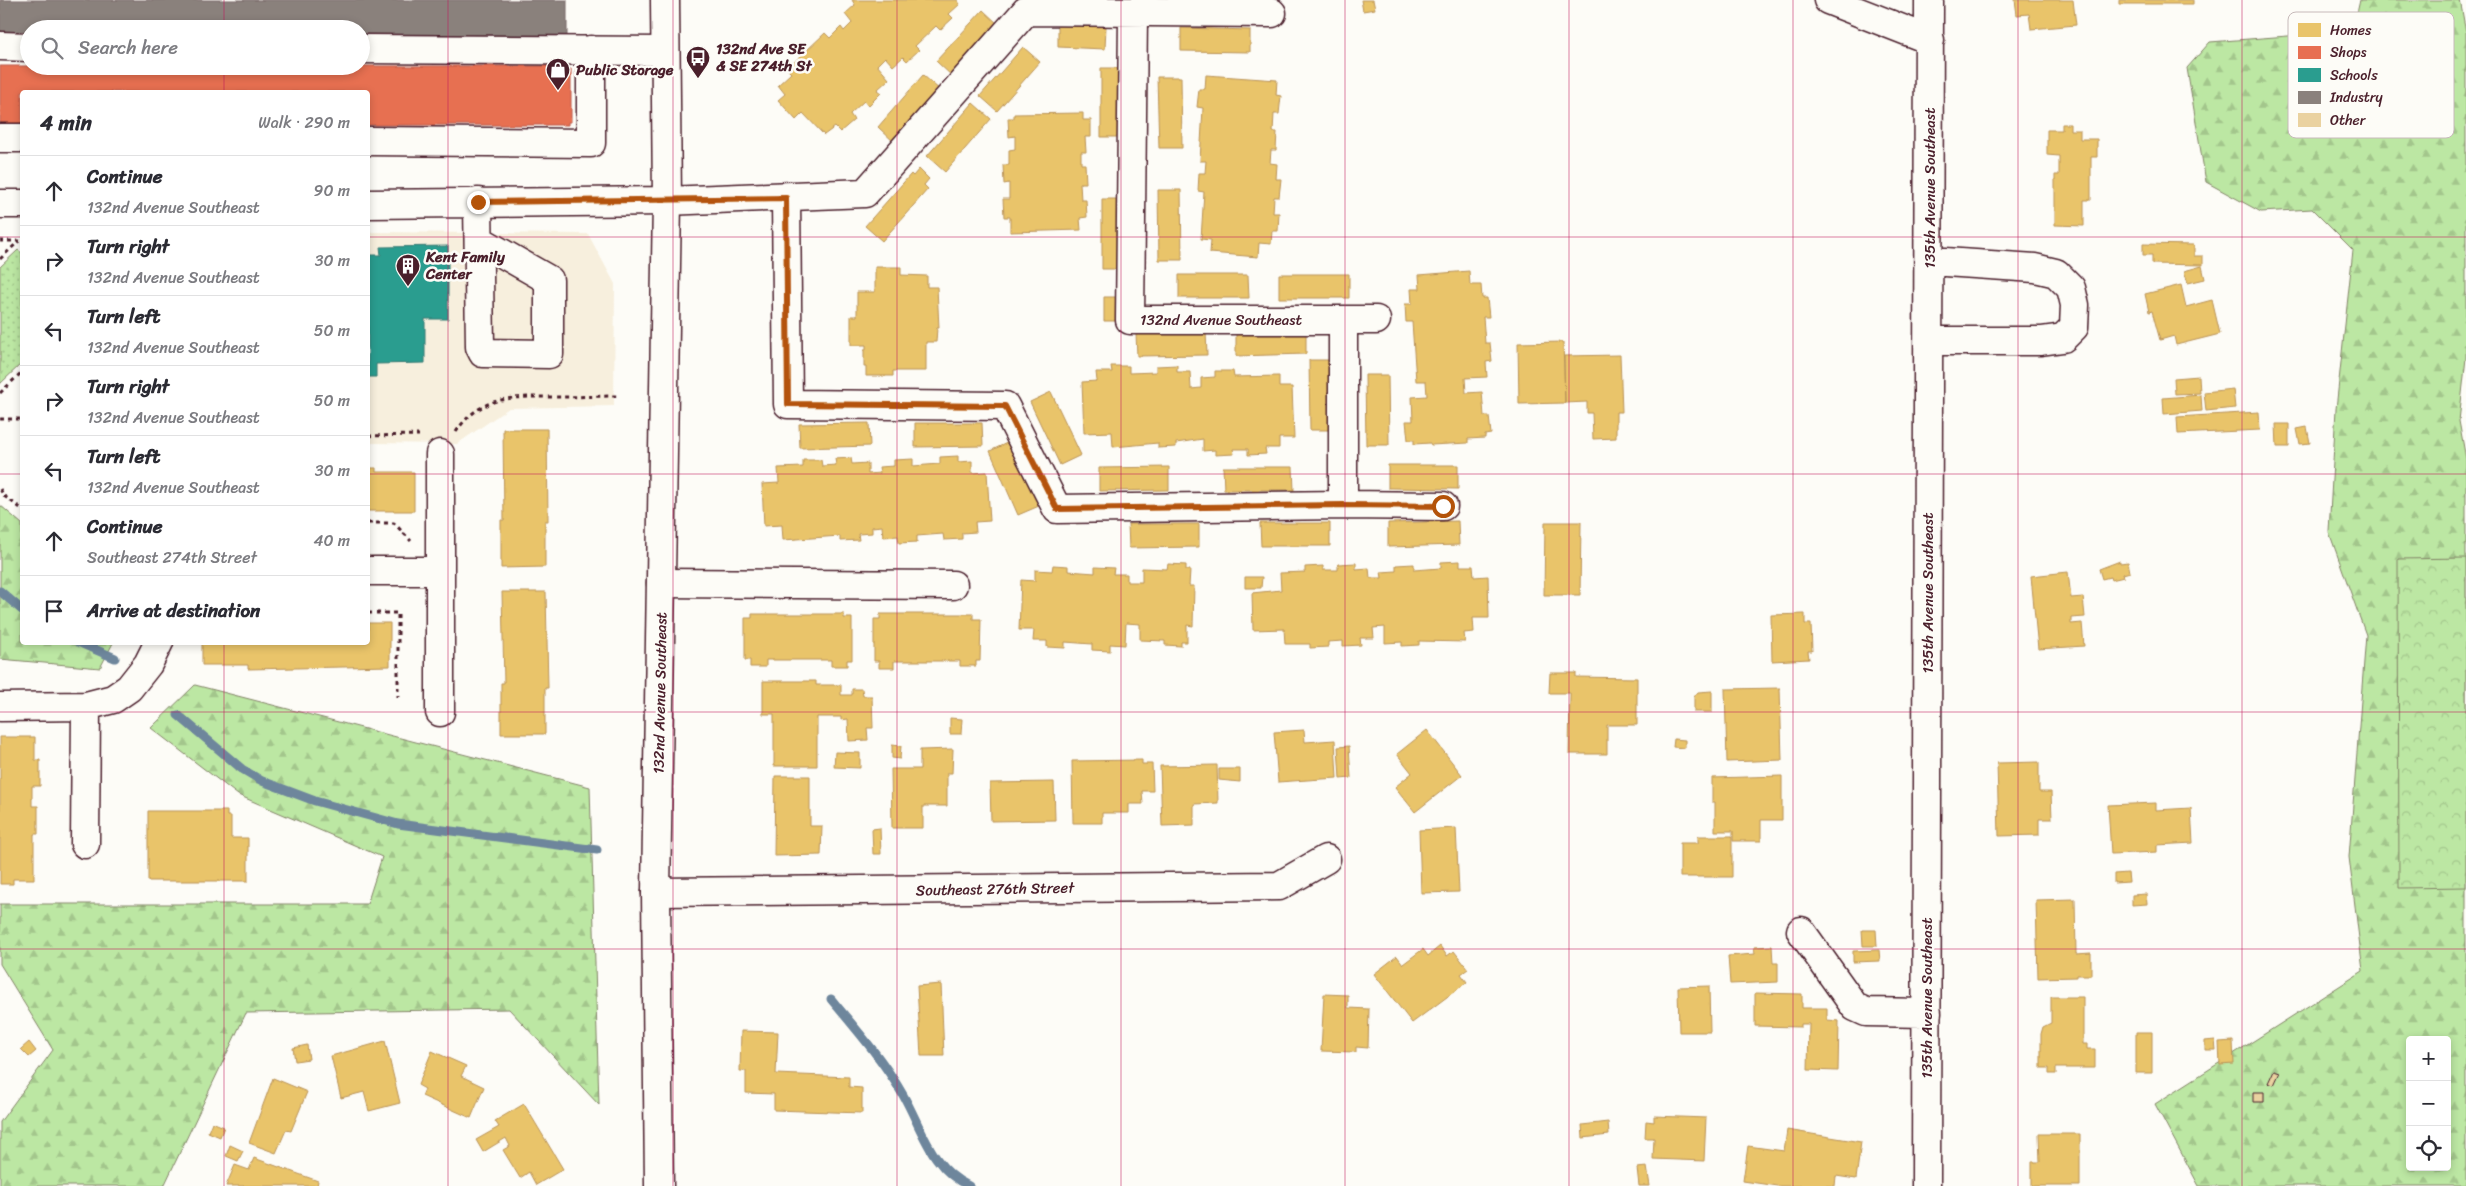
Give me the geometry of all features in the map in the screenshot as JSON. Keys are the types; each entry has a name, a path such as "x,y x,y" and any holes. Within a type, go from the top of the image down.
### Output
{"street":[{"name":"132nd Avenue Southeast","path":"659,1186 656,892 667,201 665,0"},
{"path":"1828,0 1930,40"},
{"name":"135th Avenue Southeast","path":"1926,1186 1930,341 1929,0"},
{"path":"370,204 667,201 786,198 865,193 1026,6 1133,14 1272,13"},
{"name":"132nd Avenue Southeast","path":"1133,14 1130,320 1343,320"},
{"path":"0,46 20,47"},
{"path":"370,49 665,51"},
{"path":"370,141 591,142 591,50"},
{"path":"0,138 20,138"},
{"path":"786,198 788,404 1005,406 1057,509 1344,505 1443,506"},
{"path":"478,202 479,240"},
{"path":"0,204 20,204"},
{"path":"1930,261 2034,268 2056,273 2071,288 2075,304 2074,326 2064,338 2041,341 1930,341"},
{"path":"1344,505 1343,320 1376,320"},
{"path":"440,441 440,712"},
{"path":"370,571 440,571"},
{"path":"661,583 953,585"},
{"path":"0,707 86,706 113,699 129,688 148,664 158,645"},
{"path":"85,844 86,706"},
{"name":"Southeast 276th Street","path":"656,892 1279,886 1326,859"},
{"path":"1801,931 1855,1007 1866,1012 1927,1013"}],"path":[{"path":"0,241 20,241"},
{"path":"0,259 20,241"},
{"path":"0,393 20,374"},
{"path":"370,436 440,441 466,418 485,406 507,397 620,396"},
{"path":"0,419 20,419"},
{"path":"0,489 4,496 20,508"},
{"path":"370,523 394,523 440,571"},
{"path":"370,613 398,613 398,697"}],"shaded area":[{"path":"370,232 588,234 615,284 614,406 509,408 457,444 370,443"}],"green space":[{"path":"2360,0 2460,0 2466,32 2466,358 2459,421 2466,459 2466,1186 2199,1186 2155,1104 2363,971 2349,857 2366,635 2329,532 2336,409 2353,250 2312,209 2261,212 2206,182 2187,68 2210,42 2288,36 2288,138 2454,138 2454,12 2357,12"},
{"path":"18,250 20,252 20,365 0,384 0,267"},
{"path":"0,505 20,522 20,645 112,645 100,668 0,659"},
{"path":"2466,558 2466,887 2399,888 2398,559"},
{"path":"195,685 590,787 599,1105 509,1009 246,1013 164,1186 0,1186 0,1122 53,1050 0,964 0,904 367,904 382,857 238,795 151,728"}],"building: Homes":[{"path":"852,0 957,0 960,4 949,14 953,18 940,30 936,26 915,46 919,50 907,61 903,57 893,66 885,57 877,65 889,79 877,90 881,93 868,106 864,101 850,114 854,120 840,132 835,127 824,135 803,113 796,120 778,100 785,94 778,85 791,73 787,69 825,33 830,38 841,27 844,31 852,23 845,14 855,5"},
{"path":"1361,0 1373,0 1375,9 1363,11"},
{"path":"2015,0 2073,0 2076,25 2031,29 2029,14 2017,15"},
{"path":"2119,0 2193,0 2193,4 2119,4"},
{"path":"983,10 999,25 953,77 936,61"},
{"path":"1058,26 1106,26 1105,49 1058,47"},
{"path":"1181,28 1250,30 1250,52 1181,51"},
{"path":"1023,47 1040,62 997,111 980,96"},
{"path":"1101,68 1125,68 1124,137 1101,137"},
{"path":"923,75 941,91 895,143 878,127"},
{"path":"1206,75 1277,80 1276,95 1281,96 1279,114 1274,114 1273,132 1277,132 1276,150 1271,150 1270,163 1277,164 1276,179 1281,179 1279,197 1274,197 1273,213 1279,213 1278,231 1272,231 1271,244 1259,243 1258,257 1210,253 1211,240 1201,239 1204,192 1198,191 1199,173 1205,173 1206,161 1200,161 1203,108 1197,107 1199,89 1205,89"},
{"path":"1157,77 1181,77 1182,148 1159,148"},
{"path":"973,103 991,119 945,172 927,156"},
{"path":"1083,113 1083,120 1091,120 1091,137 1085,137 1086,152 1081,152 1081,164 1085,164 1086,183 1080,183 1081,200 1086,200 1087,217 1080,218 1081,230 1010,232 1010,217 1004,217 1003,199 1009,199 1009,183 1004,184 1003,165 1009,165 1009,150 1015,149 1015,136 1009,137 1008,118 1014,118 1014,114"},
{"path":"2062,124 2070,124 2070,130 2080,130 2080,139 2097,139 2097,157 2091,157 2091,200 2084,200 2084,226 2055,225 2055,175 2059,175 2059,156 2047,155 2047,130 2062,130"},
{"path":"919,169 929,179 924,185 928,189 882,241 865,226 911,174 913,176"},
{"path":"1158,190 1181,190 1182,260 1159,260"},
{"path":"1102,199 1126,199 1125,269 1102,269"},
{"path":"2143,244 2194,245 2194,256 2203,256 2203,265 2152,264 2152,255 2143,255"},
{"path":"2202,266 2205,279 2188,283 2184,271"},
{"path":"875,267 901,267 901,275 927,276 927,287 937,287 939,328 937,328 936,342 926,342 926,371 893,371 893,376 866,376 864,350 866,350 866,345 851,345 851,316 857,316 857,292 875,292"},
{"path":"1469,271 1470,285 1481,285 1482,298 1487,298 1489,317 1483,317 1485,343 1490,343 1492,361 1486,362 1487,377 1465,378 1466,393 1482,392 1484,416 1489,416 1491,434 1485,435 1485,438 1468,439 1468,443 1414,444 1414,440 1408,440 1406,421 1413,421 1412,397 1427,396 1426,381 1416,381 1412,322 1406,322 1405,304 1412,304 1411,289 1420,289 1419,275"},
{"path":"1279,274 1349,274 1349,298 1279,298"},
{"path":"1179,275 1248,275 1249,298 1179,298"},
{"path":"2181,285 2186,307 2212,300 2220,334 2176,345 2174,336 2160,340 2152,311 2149,312 2145,294"},
{"path":"1104,297 1125,297 1125,321 1104,321"},
{"path":"1306,331 1306,354 1236,356 1236,333"},
{"path":"1206,332 1207,355 1137,356 1136,334"},
{"path":"1563,342 1565,403 1519,404 1518,343"},
{"path":"1620,355 1622,412 1616,412 1616,438 1593,439 1592,413 1587,413 1587,402 1565,403 1564,356"},
{"path":"1309,360 1333,360 1333,430 1310,430"},
{"path":"1177,365 1177,372 1190,372 1191,389 1201,388 1201,378 1215,377 1215,371 1233,371 1234,377 1279,376 1279,387 1292,387 1294,438 1279,438 1279,448 1265,448 1266,454 1248,455 1248,449 1233,449 1234,454 1215,455 1215,450 1203,451 1203,439 1176,443 1176,447 1158,448 1158,443 1113,447 1112,432 1084,433 1082,382 1097,381 1096,372 1112,372 1111,366 1129,366 1129,373 1156,372 1156,366"},
{"path":"1365,375 1388,375 1389,445 1366,445"},
{"path":"2199,376 2200,393 2175,394 2174,378"},
{"path":"2233,389 2235,408 2206,411 2204,392"},
{"path":"1051,392 1081,455 1060,465 1030,402"},
{"path":"2201,395 2202,411 2164,414 2163,398"},
{"path":"2259,412 2260,430 2178,434 2177,417"},
{"path":"869,423 870,446 800,448 799,424"},
{"path":"915,423 982,423 983,446 915,447"},
{"path":"2276,424 2289,424 2289,447 2277,447"},
{"path":"2307,427 2310,443 2300,444 2297,429"},
{"path":"503,429 547,429 548,521 545,521 545,567 501,568 501,520 504,520"},
{"path":"1011,441 1039,506 1018,515 990,451"},
{"path":"958,456 958,462 972,461 972,473 987,472 990,521 975,522 976,532 962,533 962,539 944,540 943,534 917,536 917,542 899,543 898,536 883,537 882,526 872,527 872,533 858,534 859,540 840,541 840,536 783,540 782,525 764,526 762,484 779,483 778,468 803,467 803,460 821,460 822,466 836,465 835,459 851,458 852,464 868,463 868,474 880,473 879,467 894,466 894,460 913,459 913,466 940,464 940,457"},
{"path":"1388,465 1458,465 1458,489 1388,488"},
{"path":"1169,467 1169,490 1099,491 1099,468"},
{"path":"1223,467 1293,467 1294,490 1224,490"},
{"path":"370,468 376,468 376,472 414,472 414,511 370,511"},
{"path":"1458,521 1459,545 1388,547 1388,523"},
{"path":"1545,522 1581,522 1580,595 1544,595"},
{"path":"1260,523 1330,523 1330,546 1261,546"},
{"path":"1128,524 1199,524 1199,547 1129,548"},
{"path":"1460,561 1460,566 1473,566 1474,577 1488,576 1489,618 1473,618 1474,632 1464,633 1465,642 1419,641 1419,645 1402,646 1402,642 1385,643 1385,627 1373,628 1374,638 1360,638 1361,645 1343,646 1343,641 1328,642 1328,647 1310,648 1310,644 1285,644 1284,629 1253,630 1252,593 1281,590 1280,573 1305,572 1305,567 1323,566 1323,570 1338,570 1338,564 1356,563 1356,569 1369,568 1370,578 1382,578 1381,572 1396,571 1396,565 1414,564 1414,570 1441,568 1441,562"},
{"path":"2120,561 2120,563 2128,562 2130,572 2123,574 2124,577 2111,580 2110,577 2102,579 2099,569"},
{"path":"1168,564 1186,565 1186,570 1190,570 1189,586 1194,586 1193,626 1187,625 1187,642 1181,642 1181,646 1165,645 1165,641 1140,640 1140,624 1126,623 1125,645 1110,644 1110,651 1092,650 1092,644 1065,642 1065,648 1047,647 1047,641 1033,641 1034,630 1019,630 1021,580 1035,581 1035,570 1052,571 1053,565 1068,566 1068,571 1095,573 1095,567 1114,568 1113,574 1127,574 1127,582 1142,582 1142,568 1167,569"},
{"path":"2068,572 2071,598 2083,597 2085,617 2071,618 2071,624 2082,623 2084,646 2038,649 2031,576"},
{"path":"1245,577 1262,577 1261,588 1245,588"},
{"path":"502,592 546,592 548,688 545,688 545,734 501,734 501,683 504,683"},
{"path":"752,614 844,614 844,618 852,618 852,660 847,660 847,666 831,666 831,660 766,660 766,667 750,667 750,660 745,660 745,618 752,618"},
{"path":"880,614 973,614 973,619 981,619 980,661 976,661 976,666 960,666 960,661 894,661 894,668 879,668 879,661 874,661 874,619 880,619"},
{"path":"1805,614 1805,624 1811,624 1812,651 1808,651 1809,659 1772,661 1771,615"},
{"path":"370,623 390,623 390,666 248,669 248,665 202,665 202,645 370,645"},
{"path":"1550,673 1576,673 1576,677 1637,678 1637,725 1607,725 1607,754 1569,754 1570,693 1549,693"},
{"path":"763,681 816,681 816,685 841,685 841,695 852,695 852,689 862,689 863,696 872,696 873,728 867,728 868,740 849,741 848,719 841,720 841,717 817,717 817,766 774,766 774,714 763,714"},
{"path":"1780,688 1782,760 1727,762 1725,689"},
{"path":"1712,691 1712,712 1694,712 1694,697 1698,692"},
{"path":"950,718 962,719 961,734 950,734"},
{"path":"1304,730 1305,742 1335,740 1337,778 1278,782 1274,732"},
{"path":"1427,730 1462,775 1415,812 1395,787 1412,773 1397,754"},
{"path":"0,737 35,737 35,760 40,760 40,786 32,786 32,806 38,806 38,834 34,834 34,879 13,879 13,884 0,884"},
{"path":"1674,739 1685,740 1685,748 1673,747"},
{"path":"892,745 901,746 900,759 892,758"},
{"path":"1349,746 1351,778 1340,779 1338,747"},
{"path":"953,749 952,773 947,773 947,806 923,806 923,828 892,828 891,769 920,769 920,750"},
{"path":"835,752 860,753 860,768 834,767"},
{"path":"1142,760 1142,764 1152,764 1153,791 1142,791 1143,804 1129,804 1129,813 1102,813 1102,823 1073,823 1072,761"},
{"path":"2039,762 2039,792 2051,792 2052,819 2039,819 2039,835 1999,836 1997,763"},
{"path":"1217,765 1218,803 1194,804 1194,825 1162,826 1160,766"},
{"path":"1219,769 1240,769 1240,782 1219,780"},
{"path":"775,776 810,776 810,826 822,826 821,855 774,856"},
{"path":"1782,776 1782,820 1761,820 1761,841 1733,841 1733,831 1715,831 1715,802 1712,802 1712,778"},
{"path":"1054,782 1055,820 991,821 990,783"},
{"path":"2156,803 2156,810 2191,808 2193,843 2157,845 2157,852 2111,854 2108,805"},
{"path":"148,811 227,811 227,816 231,816 231,838 248,838 248,881 148,881"},
{"path":"880,828 881,854 873,854 872,829"},
{"path":"1456,828 1459,892 1421,893 1419,830"},
{"path":"1698,836 1732,836 1732,877 1680,877 1680,843 1698,843"},
{"path":"2128,873 2129,882 2114,883 2114,874"},
{"path":"2146,894 2147,904 2132,905 2132,895"},
{"path":"2075,899 2076,954 2091,953 2091,975 2038,978 2036,900"},
{"path":"1862,930 1876,930 1877,946 1863,946"},
{"path":"1440,946 1447,956 1454,951 1468,969 1461,974 1467,982 1412,1023 1374,974 1397,956 1403,964 1423,949 1428,956"},
{"path":"1772,946 1773,963 1778,963 1778,982 1730,984 1728,956 1755,954 1754,947"},
{"path":"1879,950 1880,961 1853,962 1853,951"},
{"path":"941,984 944,1056 921,1056 917,986"},
{"path":"1709,986 1710,1032 1679,1032 1678,987"},
{"path":"1755,993 1802,994 1802,1008 1827,1008 1827,1020 1839,1021 1838,1071 1808,1070 1809,1024 1801,1024 1801,1027 1755,1026"},
{"path":"1324,994 1348,995 1348,1008 1369,1009 1368,1048 1356,1047 1356,1052 1321,1051"},
{"path":"2051,997 2083,997 2083,1044 2087,1044 2087,1049 2095,1049 2095,1068 2056,1068 2056,1074 2049,1074 2049,1068 2041,1068 2041,1034 2043,1027 2051,1023"},
{"path":"741,1031 778,1032 776,1074 849,1077 849,1087 862,1088 862,1113 774,1110 774,1094 746,1093 746,1071 740,1071"},
{"path":"2136,1032 2152,1032 2152,1073 2136,1073"},
{"path":"2215,1040 2216,1050 2205,1050 2205,1041"},
{"path":"385,1041 400,1103 369,1111 364,1092 341,1098 331,1056"},
{"path":"2233,1041 2234,1064 2220,1065 2219,1042"},
{"path":"29,1042 36,1051 29,1057 21,1049"},
{"path":"307,1045 309,1059 295,1061 293,1048"},
{"path":"432,1051 466,1066 461,1076 484,1087 471,1118 422,1096 425,1089 418,1085"},
{"path":"273,1078 307,1092 291,1131 286,1130 276,1153 249,1143"},
{"path":"524,1104 563,1169 536,1185 529,1172 520,1178 503,1150 510,1146 506,1138 483,1152 476,1140 499,1127 495,1121"},
{"path":"1654,1116 1706,1118 1704,1161 1653,1159 1654,1138 1645,1138 1646,1121 1654,1122"},
{"path":"212,1122 224,1127 220,1137 208,1132"},
{"path":"1608,1122 1609,1135 1583,1138 1582,1125"},
{"path":"1787,1130 1861,1142 1856,1179 1836,1176 1835,1186 1777,1186 1743,1181 1748,1146 1784,1151"},
{"path":"2039,1134 2080,1134 2080,1186 2032,1186 2032,1162 2040,1162"},
{"path":"230,1145 243,1151 238,1161 226,1156"},
{"path":"254,1158 318,1181 317,1186 226,1186 235,1165 249,1170"},
{"path":"1647,1167 1650,1186 1639,1186 1637,1168"}],"building: Shops":[{"path":"0,66 20,66 20,75 370,75 370,66 567,66 567,69 571,69 571,122 568,122 568,125 370,125 370,90 20,90 20,125 0,125"}],"building: Schools":[{"name":"Kent Family Center","path":"448,246 448,319 425,319 425,363 376,364 376,377 370,377 370,255 381,255 380,247"}],"building: Industry":[{"path":"0,0 567,0 567,36 370,36 370,20 20,20 20,36 0,36"}],"building: Other":[{"path":"2274,1070 2280,1072 2274,1085 2268,1083"},
{"path":"2253,1092 2264,1092 2264,1102 2253,1102"}],"waterway":[{"path":"0,591 20,608"},
{"path":"85,645 115,658"},
{"path":"178,715 242,769 262,781 315,801 398,824 597,850"},
{"path":"831,999 887,1070 903,1095 936,1158 956,1179 969,1186"}],"place":[{"name":"132nd Ave SE & SE 274th St","path":"698,79"},
{"name":"Public Storage","path":"558,91"},
{"name":"Kent Family Center","path":"408,287"}],"route":[{"path":"478,202 786,198 788,404 1005,406 1057,509 1344,505 1443,506"}]}
